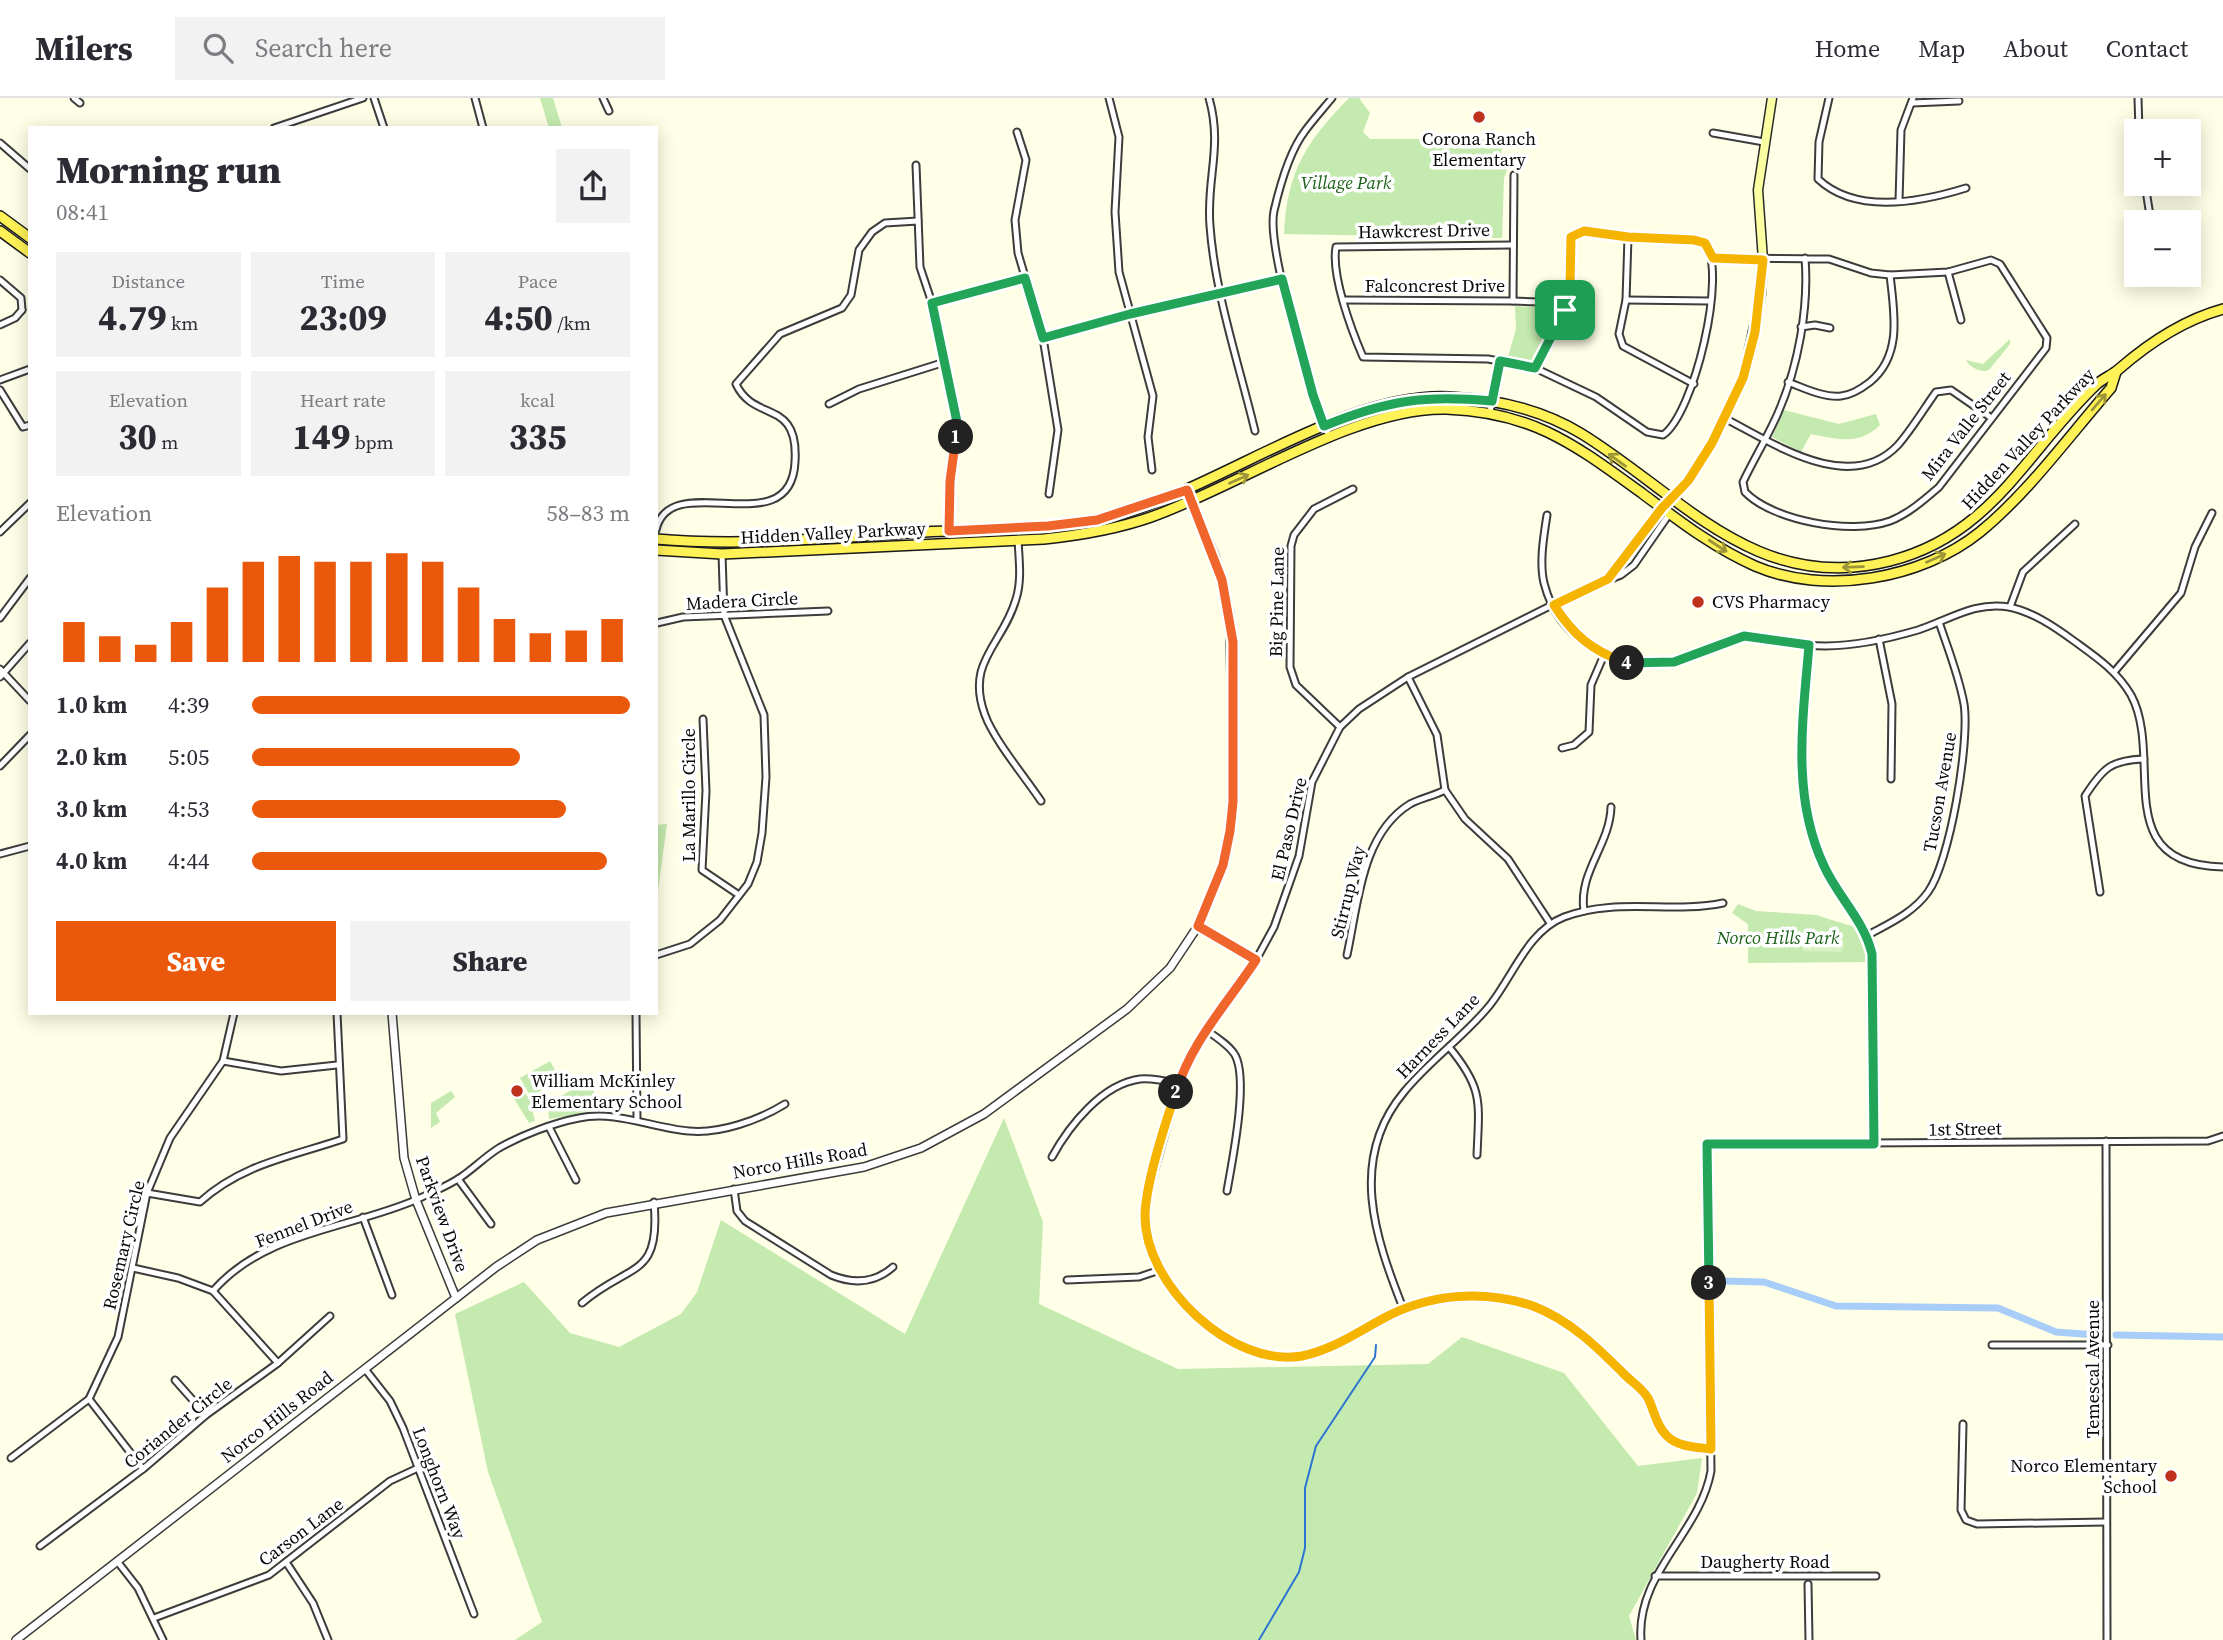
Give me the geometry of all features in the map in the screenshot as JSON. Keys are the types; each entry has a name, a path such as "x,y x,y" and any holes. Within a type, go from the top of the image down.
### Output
{"main road":[{"path":"1666,511 1726,419 1743,378 1755,332 1763,260 1758,190 1772,98"},
{"path":"0,216 28,237"},
{"path":"0,231 28,252"},
{"name":"Hidden Valley Parkway","path":"658,539 777,540 1048,526 1097,520 1187,490 1324,426 1403,400 1444,397 1492,401 1546,416 1581,433 1731,540 1763,555 1801,565 1864,567 1927,549 1974,521 1998,499 2099,382 2116,372 2156,339 2223,309"},
{"name":"Hidden Valley Parkway","path":"658,551 722,554 1018,540 1096,532 1151,517 1363,424 1405,412 1444,409 1490,412 1541,428 1574,444 1725,551 1758,567 1800,578 1866,579 1932,561 1964,544 1982,530 2007,507 2111,388 2116,372"},
{"path":"668,540 678,546 713,548 722,554 732,548 768,546 777,540"}],"street":[{"path":"74,98 80,103"},
{"path":"280,126 363,98"},
{"path":"374,98 383,126"},
{"path":"475,98 482,126"},
{"path":"603,98 609,111"},
{"path":"1109,98 1119,137 1115,212 1119,272 1153,396 1148,437 1152,470"},
{"path":"1209,98 1217,126 1210,225 1222,293 1255,431"},
{"path":"1330,438 1313,395 1282,279 1273,214 1293,153 1304,132 1332,98"},
{"path":"1829,98 1819,142 1818,179 1829,190 1858,199 1899,201 1926,200 1966,188"},
{"path":"2138,98 2139,119"},
{"path":"1899,201 1901,130 1913,101 1959,101"},
{"path":"1017,132 1026,160 1015,220 1018,253 1043,338 1058,430 1049,494"},
{"path":"1713,133 1764,142"},
{"path":"0,143 28,167"},
{"path":"916,165 920,267 932,303 957,422 950,481 949,531"},
{"path":"1513,300 1514,175"},
{"path":"658,526 663,516 684,504 728,502 753,505 780,496 793,475 795,450 790,426 776,412 741,397 736,384 780,334 842,308 851,295 859,250 872,232 885,223 918,221"},
{"path":"1345,300 1352,332 1363,356 1500,361 1535,368 1596,397 1647,432 1663,435 1680,416 1694,384 1705,341 1713,258 1705,243 1584,231 1571,237 1570,287 1565,310 1535,368"},
{"path":"1628,237 1626,300 1619,334 1623,346 1694,384"},
{"name":"Hawkcrest Drive","path":"1345,300 1338,283 1334,259 1336,247 1512,244"},
{"path":"1713,258 1829,259 1891,275 1948,272 1961,320"},
{"path":"1764,439 1778,413 1801,327 1807,278 1805,258"},
{"name":"Mira Valle Street","path":"1764,439 1743,482 1745,492 1772,510 1808,521 1834,526 1889,521 1918,505 1939,487 1990,417 2046,348 2046,338 2000,264 1991,260 1948,272"},
{"path":"1788,382 1826,395 1841,396 1859,391 1877,376 1893,346 1891,275"},
{"path":"932,303 1025,278"},
{"path":"1043,338 1130,314 1282,279"},
{"path":"0,280 21,298 22,310 15,318 0,325"},
{"name":"Falconcrest Drive","path":"1345,300 1513,300 1539,302 1565,310"},
{"path":"1626,300 1710,301"},
{"path":"22,310 28,312"},
{"path":"1801,327 1830,328"},
{"path":"1490,412 1500,361"},
{"path":"829,404 859,389 945,362"},
{"path":"0,380 28,370"},
{"path":"0,390 27,426"},
{"path":"1726,419 1810,460 1851,467 1875,461 1897,446 1936,393 1951,390 1990,417"},
{"name":"Big Pine Lane","path":"1340,727 1296,685 1290,667 1290,546 1301,522 1314,509 1353,489"},
{"name":"Norco Hills Road","path":"16,1640 456,1298 537,1240 606,1213 654,1202 864,1167 921,1148 960,1129 1149,991 1170,968 1198,926 1223,865 1233,802 1233,642 1222,580 1187,490"},
{"path":"0,532 28,505"},
{"name":"El Paso Drive","path":"1608,579 1666,511"},
{"name":"El Paso Drive","path":"1666,511 1634,565 1621,575 1408,677 1359,709 1340,727 1312,782 1299,856 1289,891 1256,960 1184,1066 1147,1201 1147,1235 1160,1270 1209,1327 1230,1342 1276,1356 1301,1356 1324,1349 1403,1308 1424,1301 1468,1296 1511,1300 1534,1307 1572,1327 1602,1351 1647,1396 1667,1436 1682,1445 1711,1449"},
{"path":"2115,671 2181,593 2195,547 2212,513"},
{"path":"1547,515 1544,583 1554,605 1570,632 1604,655 1628,663 1674,662 1744,636 1809,645 1879,639 1939,622 1974,608 2010,607 2038,617 2115,671 2132,697 2142,726 2146,815 2156,837 2188,862 2223,867"},
{"path":"2010,607 2023,572 2075,524"},
{"path":"1018,540 1020,580 1015,602 982,661 979,688 986,716 1041,801"},
{"path":"658,954 690,944 720,920 739,895 757,862 762,833 766,777 764,715 723,615 722,554"},
{"path":"0,618 28,581"},
{"name":"Madera Circle","path":"658,623 683,617 828,611"},
{"name":"Tucson Avenue","path":"1868,935 1901,917 1920,902 1935,881 1943,857 1960,778 1966,726 1960,682 1939,622"},
{"path":"1879,639 1892,704 1891,779"},
{"path":"28,645 2,673 28,699"},
{"path":"1809,645 1801,757 1805,807 1824,868 1868,935 1873,963 1874,1144"},
{"path":"1562,748 1574,746 1588,732 1591,685 1604,655"},
{"path":"1408,677 1437,735 1445,790 1465,819 1508,859 1550,923 1584,911 1644,905 1707,906 1723,903"},
{"name":"La Marillo Circle","path":"703,719 706,791 702,870 739,895"},
{"path":"0,766 28,737"},
{"path":"2100,892 2085,796 2099,774 2119,760 2144,759"},
{"name":"Stirrup Way","path":"1347,955 1368,859 1380,834 1411,804 1445,790"},
{"path":"1584,911 1582,888 1609,829 1611,807"},
{"path":"0,854 28,847"},
{"name":"Harness Lane","path":"1403,1308 1373,1223 1370,1193 1377,1141 1388,1115 1402,1094 1491,1003 1536,937 1550,923"},
{"path":"1198,926 1256,960"},
{"name":"Rosemary Circle","path":"11,1458 89,1399 118,1337 147,1193 170,1138 223,1061 234,1015"},
{"path":"147,1193 200,1202 227,1179 251,1166 343,1139 337,1065 337,1015"},
{"name":"Parkview Drive","path":"392,1015 404,1158 416,1200 456,1298"},
{"path":"636,1015 637,1120"},
{"path":"1206,1030 1227,1046 1238,1064 1238,1116 1227,1191"},
{"path":"1450,1047 1473,1079 1477,1095 1477,1155"},
{"path":"223,1061 281,1071 337,1065"},
{"path":"1052,1157 1065,1134 1080,1117 1118,1087 1149,1079 1179,1084"},
{"name":"Fennel Drive","path":"213,1291 228,1274 263,1252 416,1200 458,1179 500,1148 549,1127 581,1117 637,1120 691,1131 730,1126 760,1117 785,1104"},
{"path":"549,1127 576,1180"},
{"name":"1st Street","path":"1711,1449 1707,1144 2208,1141 2223,1136"},
{"name":"Temescal Avenue","path":"2106,1140 2106,1640"},
{"path":"458,1179 491,1224"},
{"path":"734,1189 737,1211 745,1221 831,1275 847,1280 866,1281 893,1267"},
{"path":"582,1303 600,1287 647,1259 656,1238 654,1202"},
{"path":"363,1217 392,1295"},
{"path":"133,1269 178,1278 213,1291 278,1363"},
{"path":"1067,1280 1139,1277 1160,1270"},
{"name":"Coriander Circle","path":"40,1546 144,1469 206,1415 278,1363 330,1316"},
{"path":"1992,1345 2108,1345"},
{"name":"Longhorn Way","path":"365,1369 390,1401 474,1614"},
{"path":"175,1380 206,1415"},
{"path":"89,1399 144,1469"},
{"path":"1963,1424 1961,1510 1966,1520 1977,1524 2106,1522"},
{"path":"1640,1640 1643,1602 1655,1576 1708,1489 1711,1449"},
{"name":"Carson Lane","path":"154,1618 257,1581 286,1562 390,1481 418,1468"},
{"path":"117,1561 138,1588 163,1640"},
{"path":"286,1562 313,1603 328,1640"},
{"name":"Daugherty Road","path":"1655,1576 1876,1576"},
{"path":"1808,1584 1809,1640"}],"green space":[{"path":"540,98 553,98 561,126 548,126"},
{"name":"Village Park","path":"1349,98 1359,98 1370,113 1363,132 1370,139 1502,139 1501,162 1508,168 1504,178 1502,238 1284,234 1289,192 1302,159 1321,129"},
{"path":"1515,306 1534,307 1555,313 1531,362 1508,357 1516,329"},
{"path":"2010,339 2010,344 1989,370 1976,369 1966,360 1983,364"},
{"path":"1784,410 1839,424 1876,414 1880,425 1872,432 1856,438 1839,439 1811,434 1801,452 1772,437"},
{"path":"667,824 658,891 658,825"},
{"name":"Norco Hills Park","path":"1738,904 1756,911 1816,915 1858,928 1867,962 1748,963 1748,924 1732,913"},
{"path":"1805,931 1842,932 1844,948 1841,952 1803,951 1801,936"},
{"path":"550,1061 560,1079 531,1097 520,1078"},
{"path":"588,1081 594,1087 593,1112 549,1119 548,1103"},
{"path":"520,1085 530,1101 535,1121 529,1123 510,1092"},
{"path":"451,1091 455,1097 436,1113 440,1122 431,1128 431,1103"},
{"path":"1004,1118 1043,1222 1039,1304 1178,1369 1428,1364 1462,1337 1564,1373 1638,1466 1702,1458 1697,1493 1629,1616 1636,1640 515,1640 542,1622 488,1472 455,1314 524,1282 570,1333 619,1347 681,1314 697,1292 721,1220 905,1334"}],"waterway":[{"path":"1722,1281 1764,1282 1836,1306 1998,1308 2056,1332 2097,1335"},
{"path":"2116,1335 2223,1337"},
{"path":"1259,1640 1299,1572 1305,1548 1305,1488 1316,1446 1375,1357 1376,1345"}],"place":[{"name":"Corona Ranch Elementary","path":"1479,117"},
{"name":"CVS Pharmacy","path":"1698,602"},
{"name":"William McKinley Elementary School","path":"517,1091"},
{"name":"Norco Elementary School","path":"2171,1476"}],"route":[{"path":"1584,231 1628,237 1694,240 1705,243 1713,258 1763,260 1755,332 1743,378 1726,419 1712,443 1688,481 1662,508 1623,563 1608,579 1554,605 1570,632 1595,651 1628,663 1674,662 1744,636 1809,645 1801,757 1803,800 1824,868 1868,935 1872,954 1874,1144 1707,1144 1711,1449 1682,1445 1667,1436 1647,1396 1602,1351 1553,1316 1511,1300 1468,1296 1424,1301 1403,1308 1351,1338 1324,1349 1301,1356 1276,1356 1251,1351 1230,1342 1209,1327 1173,1288 1160,1270 1147,1235 1145,1217 1151,1183 1184,1066 1199,1040 1256,960 1198,926 1223,865 1233,802 1233,642 1222,580 1187,490 1097,520 1048,526 949,531 948,502 957,422 932,303 1025,278 1043,338 1130,314 1282,279 1324,426 1358,412 1403,400 1444,397 1492,401 1500,361 1535,368 1565,310 1570,287 1571,237 1584,231"}]}
